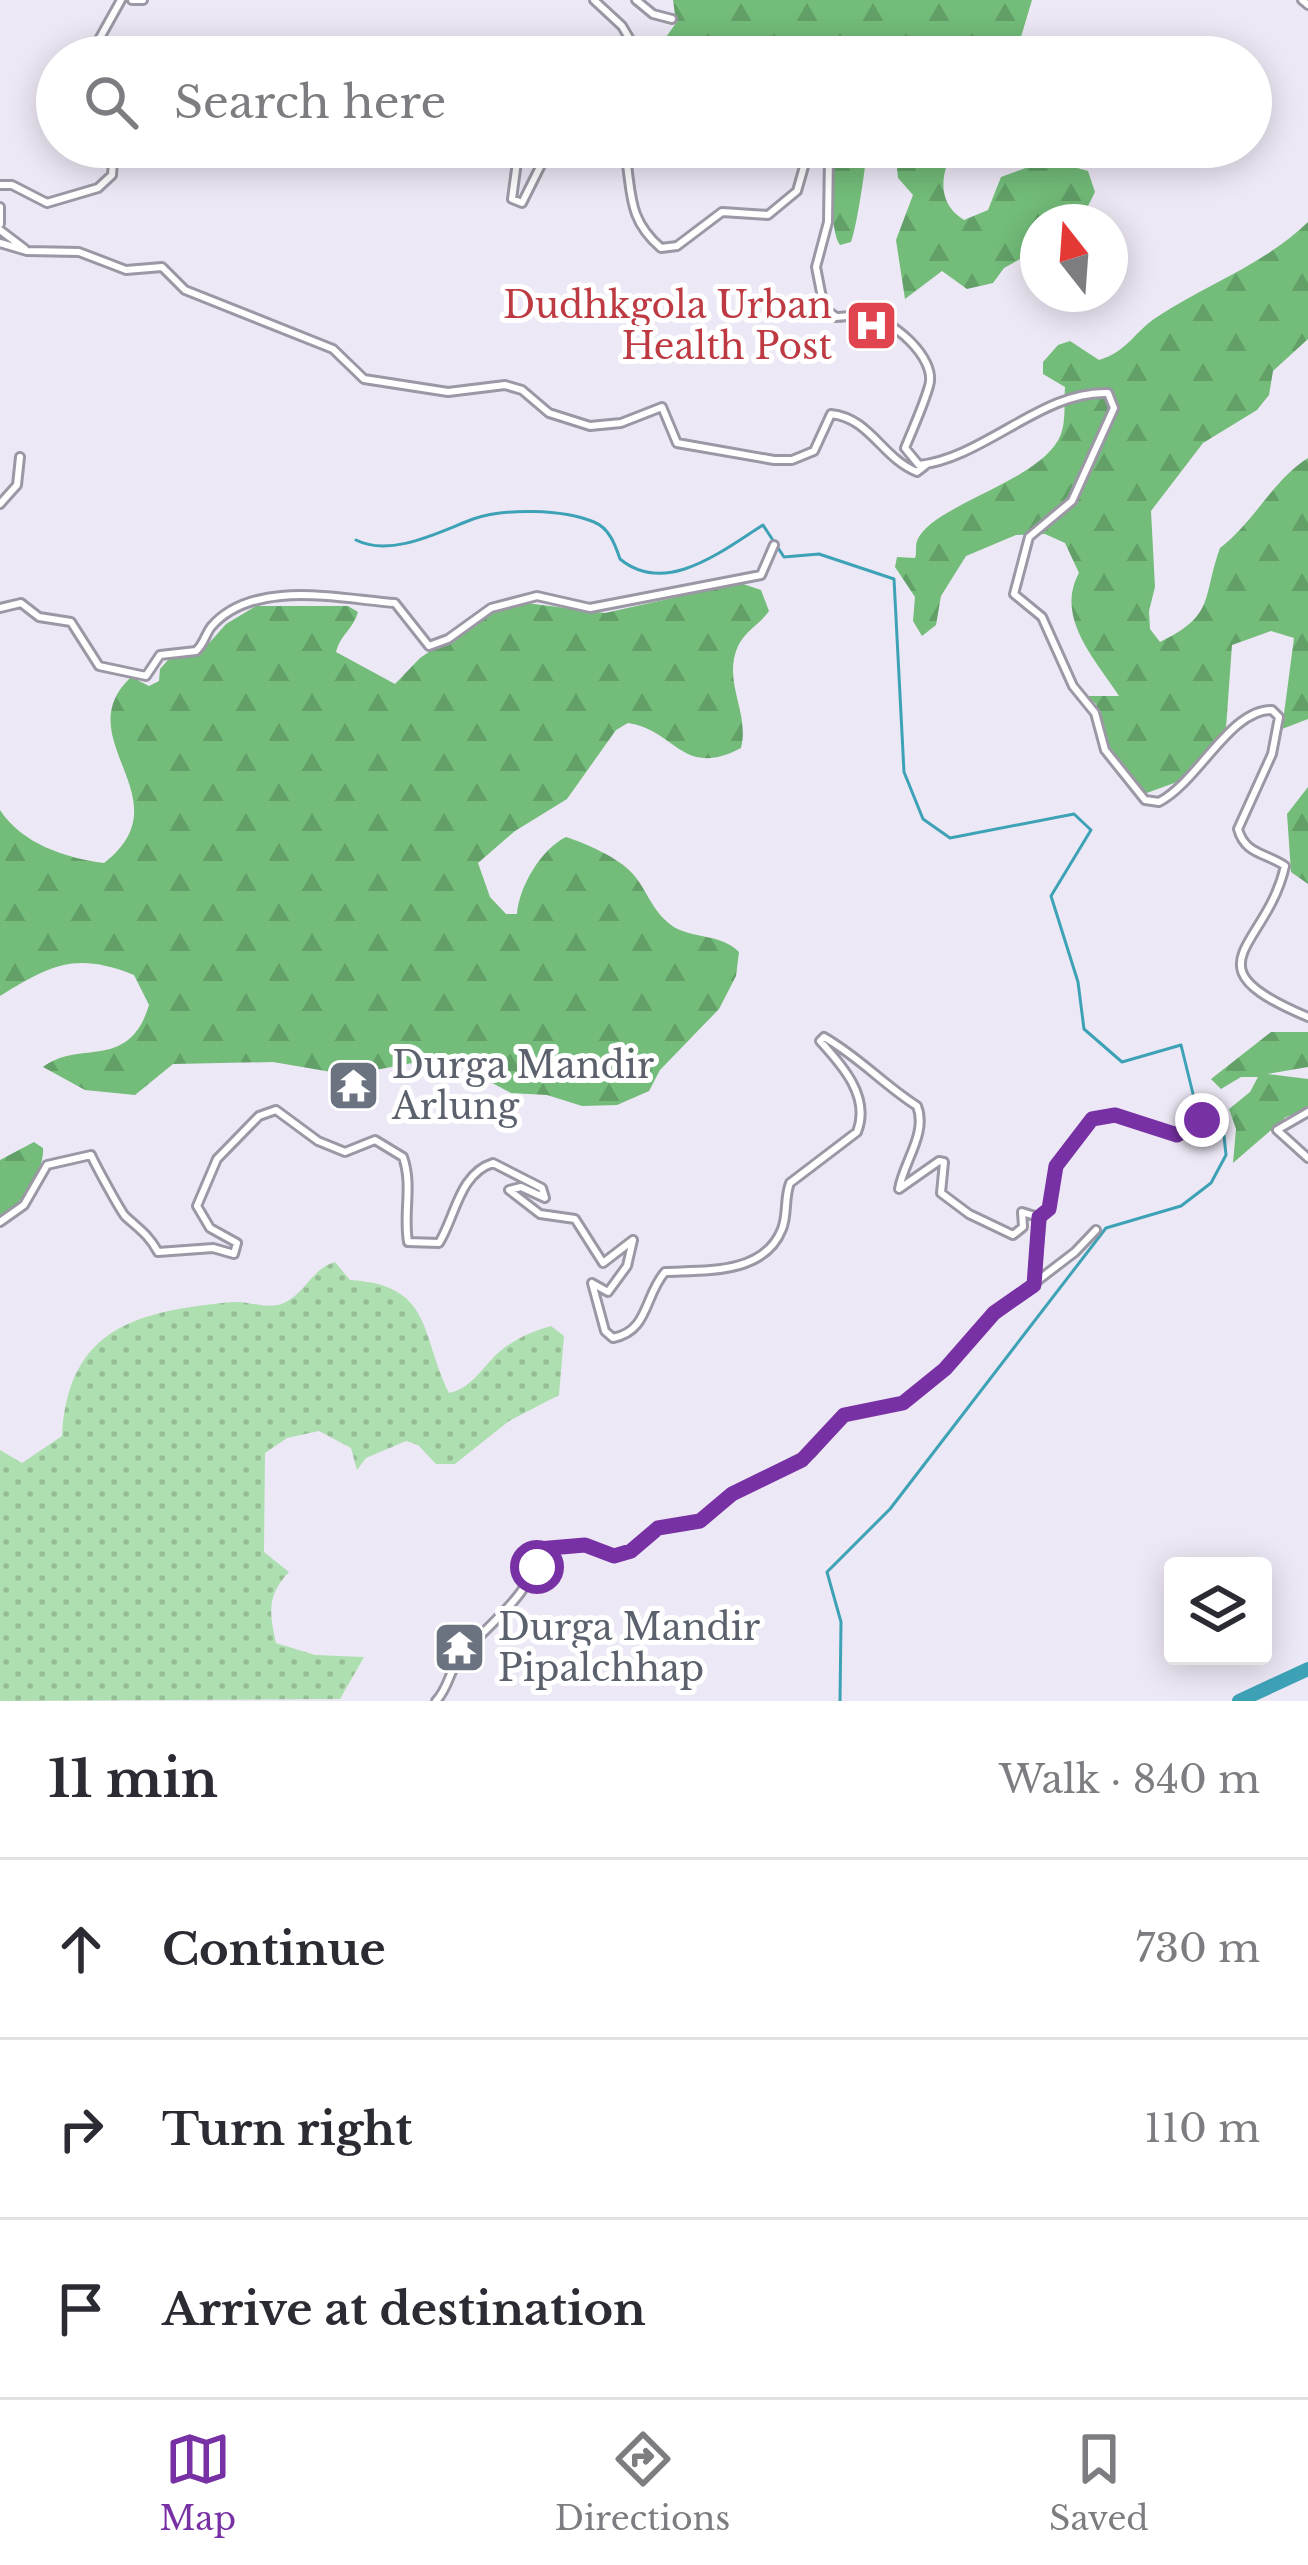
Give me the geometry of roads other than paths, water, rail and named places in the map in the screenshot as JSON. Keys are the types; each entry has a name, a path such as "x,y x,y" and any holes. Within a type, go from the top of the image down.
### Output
{"street":[{"path":"101,36 121,0"},
{"path":"132,0 143,0"},
{"path":"636,0 653,14 673,19"},
{"path":"597,1 630,36"},
{"path":"0,185 11,184 46,203 77,196 112,175 112,168"},
{"path":"517,168 512,199 522,203 541,168"},
{"path":"625,168 628,204 640,228 662,248 677,246 722,212 768,215 797,191 804,168"},
{"path":"829,168 828,222 816,267 824,308 836,317 862,314 881,320 906,337 923,360 931,384 905,448 910,460 928,464"},
{"path":"0,207 0,226 27,251"},
{"path":"0,243 27,251 71,250 126,270 162,267 195,295 333,349 364,379 448,392 505,385 531,396 549,413 590,427 621,423 662,407 677,443 696,449 719,447 738,457 792,460 814,451 831,414 844,415 872,430 905,467 917,472 1087,392 1108,393 1114,408 1072,501 1029,537 1014,594 1042,617 1073,686 1095,712 1106,750 1145,800 1159,802 1191,778 1244,716 1272,710 1279,718 1272,754 1238,829 1241,842 1286,866 1238,959 1243,978 1255,991 1308,1017"},
{"path":"0,504 16,485 20,457"},
{"path":"0,608 21,603 39,617 71,622 100,666 146,676 160,655 196,651 214,624 256,598 310,595 395,604 428,646 448,640 491,608 537,596 590,608 761,574 774,545"},
{"path":"0,1222 24,1205 47,1165 91,1156 111,1184 121,1213 148,1233 158,1252 213,1248 234,1254 237,1243 210,1228 197,1206 217,1159 259,1116 276,1110 318,1142 345,1152 375,1140 403,1157 411,1182 408,1242 416,1245 439,1243 464,1187 473,1174 493,1163 542,1188 545,1198 521,1187 509,1190 540,1214 575,1219 603,1263 633,1240 636,1244 618,1284 608,1292 592,1283 605,1331 613,1338 627,1335 640,1324 665,1272 740,1267 770,1246 784,1225 790,1183 857,1132 861,1123 854,1082 820,1041 824,1037 866,1064 895,1096 917,1106 921,1124 913,1162 899,1189 944,1162 941,1193 985,1223 1013,1234 1022,1227 1022,1212 1039,1217"},
{"path":"1308,1112 1277,1130 1308,1158"},
{"path":"1034,1285 1039,1217 1049,1209 1053,1173 1092,1119 1115,1115 1184,1135 1205,1119"},
{"path":"436,1701 456,1661 521,1591 537,1567 538,1549 585,1545 614,1556 631,1551 658,1528 700,1521 732,1494 802,1460 844,1415 903,1403 945,1369 994,1313 1096,1230"}],"waterway":[{"path":"356,540 370,545 400,544 486,515 550,512 599,525 611,537 620,559 656,573 694,566 763,525 784,557 819,554 894,579 904,772 923,819 950,838 1074,814 1091,830 1051,896 1078,982 1084,1029 1122,1062 1181,1045 1194,1098 1215,1118 1224,1136 1226,1155 1211,1183 1181,1206 1106,1228 890,1509 827,1572 841,1622 840,1701"},
{"path":"1239,1701 1308,1669"}],"place":[{"name":"Dudhkgola Urban Health Post","path":"871,326"},
{"name":"Durga Mandir Arlung","path":"353,1086"},
{"name":"Durga Mandir Pipalchhap","path":"459,1648"}]}
